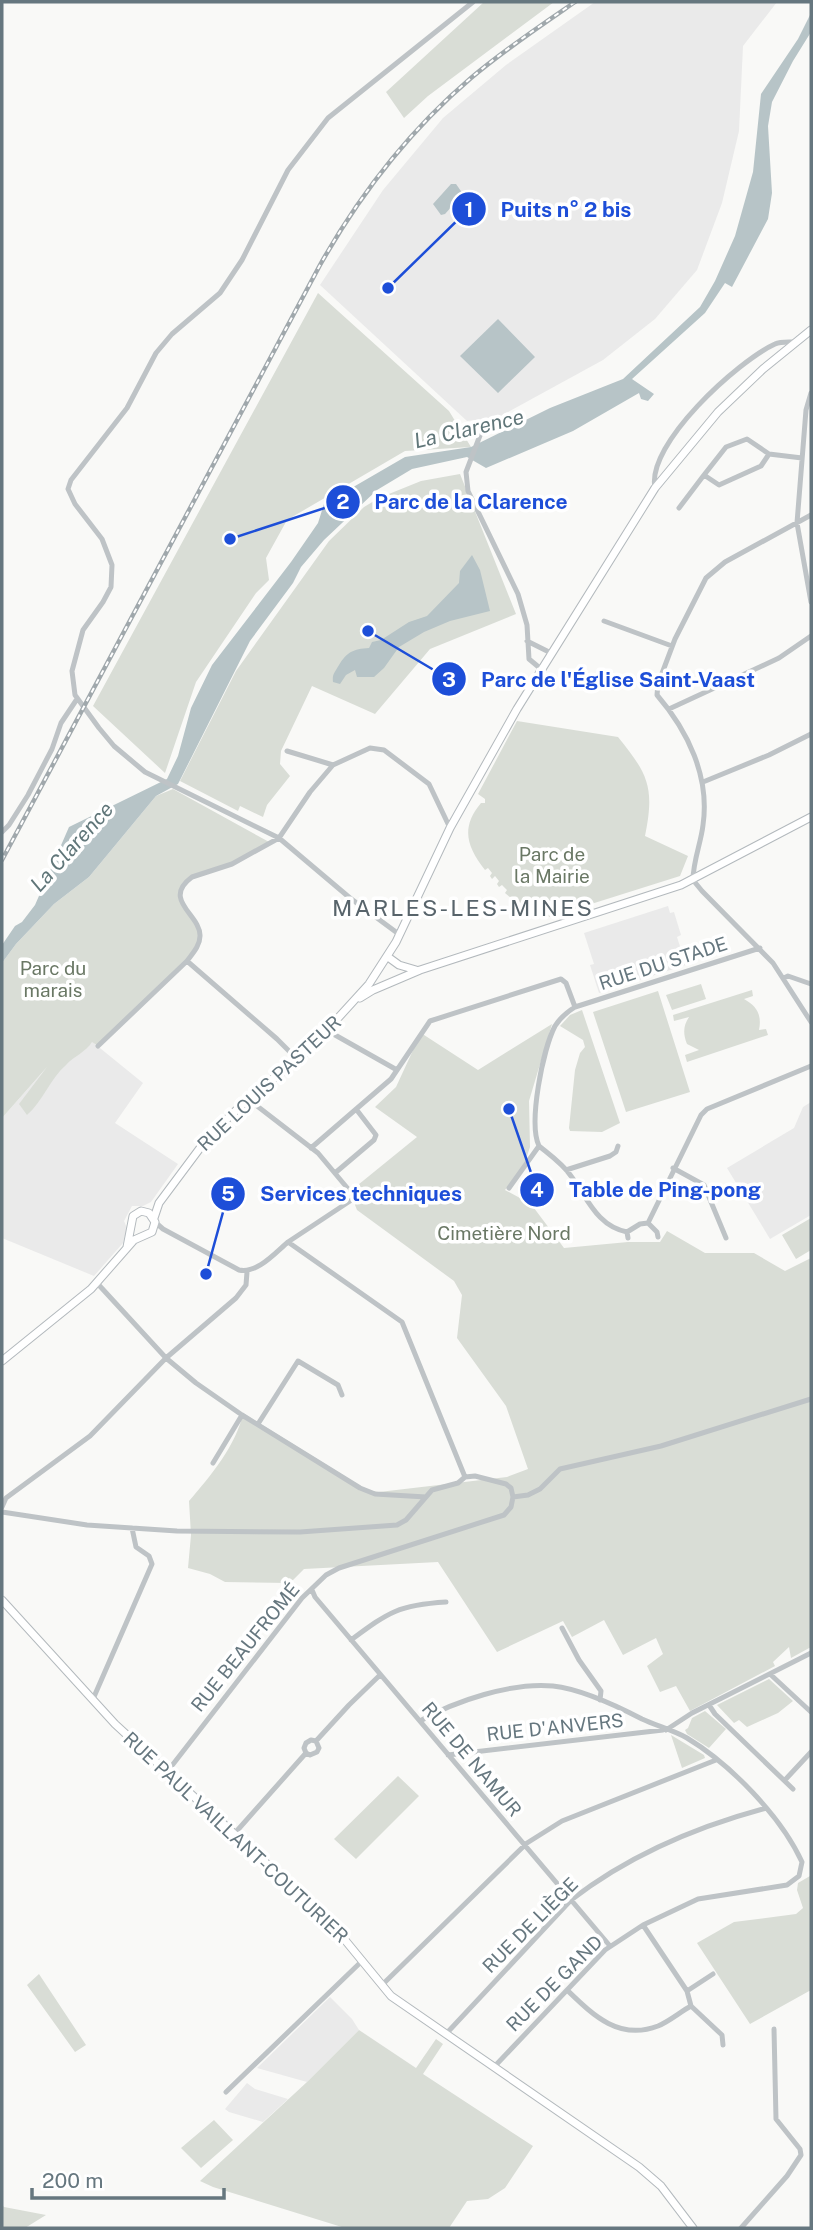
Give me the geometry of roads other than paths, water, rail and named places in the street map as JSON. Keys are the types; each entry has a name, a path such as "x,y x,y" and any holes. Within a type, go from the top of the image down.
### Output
{"main road":[{"name":"RUE LOUIS PASTEUR","path":"146,1212 159,1203 196,1150 248,1099 298,1060 354,1002 387,974 388,957 450,828 541,669 655,488 718,412 811,330"},
{"path":"354,1002 373,989 387,974 421,970 694,880 811,817"},
{"path":"388,957 410,970 421,970"},
{"name":"RUE LOUIS PASTEUR","path":"155,1220 159,1203"},
{"path":"2,1361 97,1283 127,1247 154,1229 155,1220 146,1212 141,1211 133,1216 127,1247"},
{"path":"131,1228 145,1235"},
{"name":"RUE PAUL VAILLANT-COUTURIER","path":"2,1600 93,1699 167,1772 331,1923 382,1986 408,2010 653,2179 693,2228"}],"street":[{"path":"400,934 350,898 279,838 134,764 114,746 78,699 72,680 78,644 83,630 107,595 113,565 102,539 75,505 68,489 71,480 127,408 156,353 172,334 220,293 242,260 288,170 328,118 472,2"},
{"path":"655,488 657,467 675,433 692,411 731,376 775,344 796,342"},
{"path":"811,393 797,523 811,602"},
{"path":"484,425 466,471 468,491 518,594 527,625 529,659 541,669"},
{"path":"679,508 726,447 747,439 769,454 802,458"},
{"path":"704,475 719,485 761,466 769,454"},
{"path":"811,515 725,562 706,578 672,646 658,684 657,695 690,743 703,782 703,825 694,880 785,978 811,1022"},
{"path":"604,621 672,646"},
{"path":"669,709 779,658 811,636"},
{"path":"527,640 551,653"},
{"path":"2,832 28,794 52,749 61,723 78,699"},
{"path":"703,782 769,755 811,734"},
{"path":"98,1046 187,961 198,946 201,937 199,930 182,905 181,897 186,882 192,877 251,855 279,838 310,792 333,765 370,748 384,750 429,784 450,828"},
{"path":"287,751 333,765"},
{"name":"RUE DU STADE","path":"575,1007 760,948"},
{"path":"187,961 298,1060"},
{"path":"785,978 788,976 811,984"},
{"path":"311,1148 391,1079 430,1021 561,979 566,982 575,1007 557,1023 551,1035 537,1095 535,1137 539,1146 566,1170 600,1219 609,1227 628,1236 640,1224 648,1223"},
{"path":"328,1031 397,1070"},
{"path":"648,1223 698,1119 707,1109 811,1066"},
{"path":"155,1220 169,1232 247,1272 353,1199 352,1191 311,1148 248,1099"},
{"path":"335,1173 376,1135 356,1109"},
{"path":"509,1188 539,1146"},
{"path":"566,1170 610,1156 616,1152 618,1146"},
{"path":"673,1168 704,1185 726,1238"},
{"path":"648,1223 658,1237"},
{"path":"145,1235 169,1232"},
{"path":"288,1242 402,1322 465,1477"},
{"path":"2,1506 90,1436 166,1358 236,1298 247,1285 247,1272"},
{"path":"97,1283 166,1358 242,1415 360,1488 376,1494 426,1497"},
{"path":"258,1424 298,1361 338,1385 342,1395"},
{"path":"2,1506 87,1525 177,1531 300,1532 383,1527 397,1525 406,1520 432,1490 458,1483 465,1477 475,1476 506,1484 513,1497 528,1495 540,1489 555,1472 568,1466 661,1446 811,1399"},
{"path":"213,1462 242,1415"},
{"name":"RUE BEAUFROMÉ","path":"167,1772 315,1584 339,1568 504,1515 511,1507 513,1497"},
{"path":"93,1699 152,1564 149,1556 136,1547 132,1528"},
{"name":"RUE DE NAMUR","path":"312,1590 380,1675 610,1946"},
{"path":"351,1640 388,1613 404,1607 446,1602"},
{"path":"562,1628 579,1660 601,1691 600,1700"},
{"path":"666,1730 679,1720 811,1653"},
{"path":"770,1674 811,1712"},
{"path":"316,1741 380,1675"},
{"path":"420,1721 503,1689 556,1686 600,1700 688,1739 716,1760 766,1808"},
{"path":"709,1705 729,1728 793,1789"},
{"name":"RUE D'ANVERS","path":"448,1755 666,1730"},
{"path":"306,1753 306,1743 316,1741"},
{"path":"306,1753 313,1755 317,1752 319,1745 316,1741"},
{"path":"785,1780 811,1752"},
{"path":"235,1833 306,1753"},
{"path":"382,1986 541,1833 562,1821 716,1760"},
{"name":"RUE DE GAND","path":"494,2067 610,1946 643,1925 698,1899 787,1885 799,1876 802,1862 799,1855 766,1808"},
{"name":"RUE DE LIÈGE","path":"446,2035 571,1900 623,1864 651,1849 698,1829 766,1808"},
{"path":"643,1925 687,1991 691,2006 722,2035 723,2045"},
{"path":"226,2092 363,1960"},
{"path":"687,1991 712,1974"},
{"path":"567,1990 604,2023 633,2031 660,2025 691,2006"},
{"path":"741,2228 788,2176 801,2155 800,2149 776,2119 774,2029"}],"water":[{"name":"La Clarence","path":"811,13 811,32 772,102 768,126 772,193 768,219 732,287 725,283 705,313 632,379 654,394 648,401 641,399 639,393 573,431 486,468 467,457 412,469 377,490 324,540 301,567 293,583 250,641 178,784 156,796 89,877 54,904 2,963 2,945 35,905 69,827 167,779 178,756 191,708 212,665 291,562 318,523 324,504 405,457 471,447 550,408 623,379 700,307 735,236 753,172 761,94 798,39"},
{"path":"451,184 456,184 463,194 441,215 433,204"},
{"path":"498,319 535,357 498,393 460,356"},
{"path":"472,555 480,570 490,611 450,621 424,632 399,647 374,677 357,677 355,670 346,675 340,684 333,682 334,673 348,654 369,648 372,642 381,640 409,622 427,616 459,583 460,571"}],"railway":[{"path":"2,860 320,265 352,213 387,165 448,98 522,38 575,2"}],"place":[{"name":"Puits n° 2 bis","path":"388,288"},
{"name":"Parc de la Clarence","path":"230,539"},
{"name":"Parc de l'Église Saint-Vaast","path":"368,631"},
{"name":"Table de Ping-pong","path":"509,1109"},
{"name":"Services techniques","path":"206,1274"}],"district":[{"name":"MARLES-LES-MINES","path":"463,908"}],"park label":[{"name":"Parc de la Mairie","path":"552,865"},
{"name":"Parc du marais","path":"53,979"},
{"name":"Cimetière Nord","path":"504,1233"}]}
